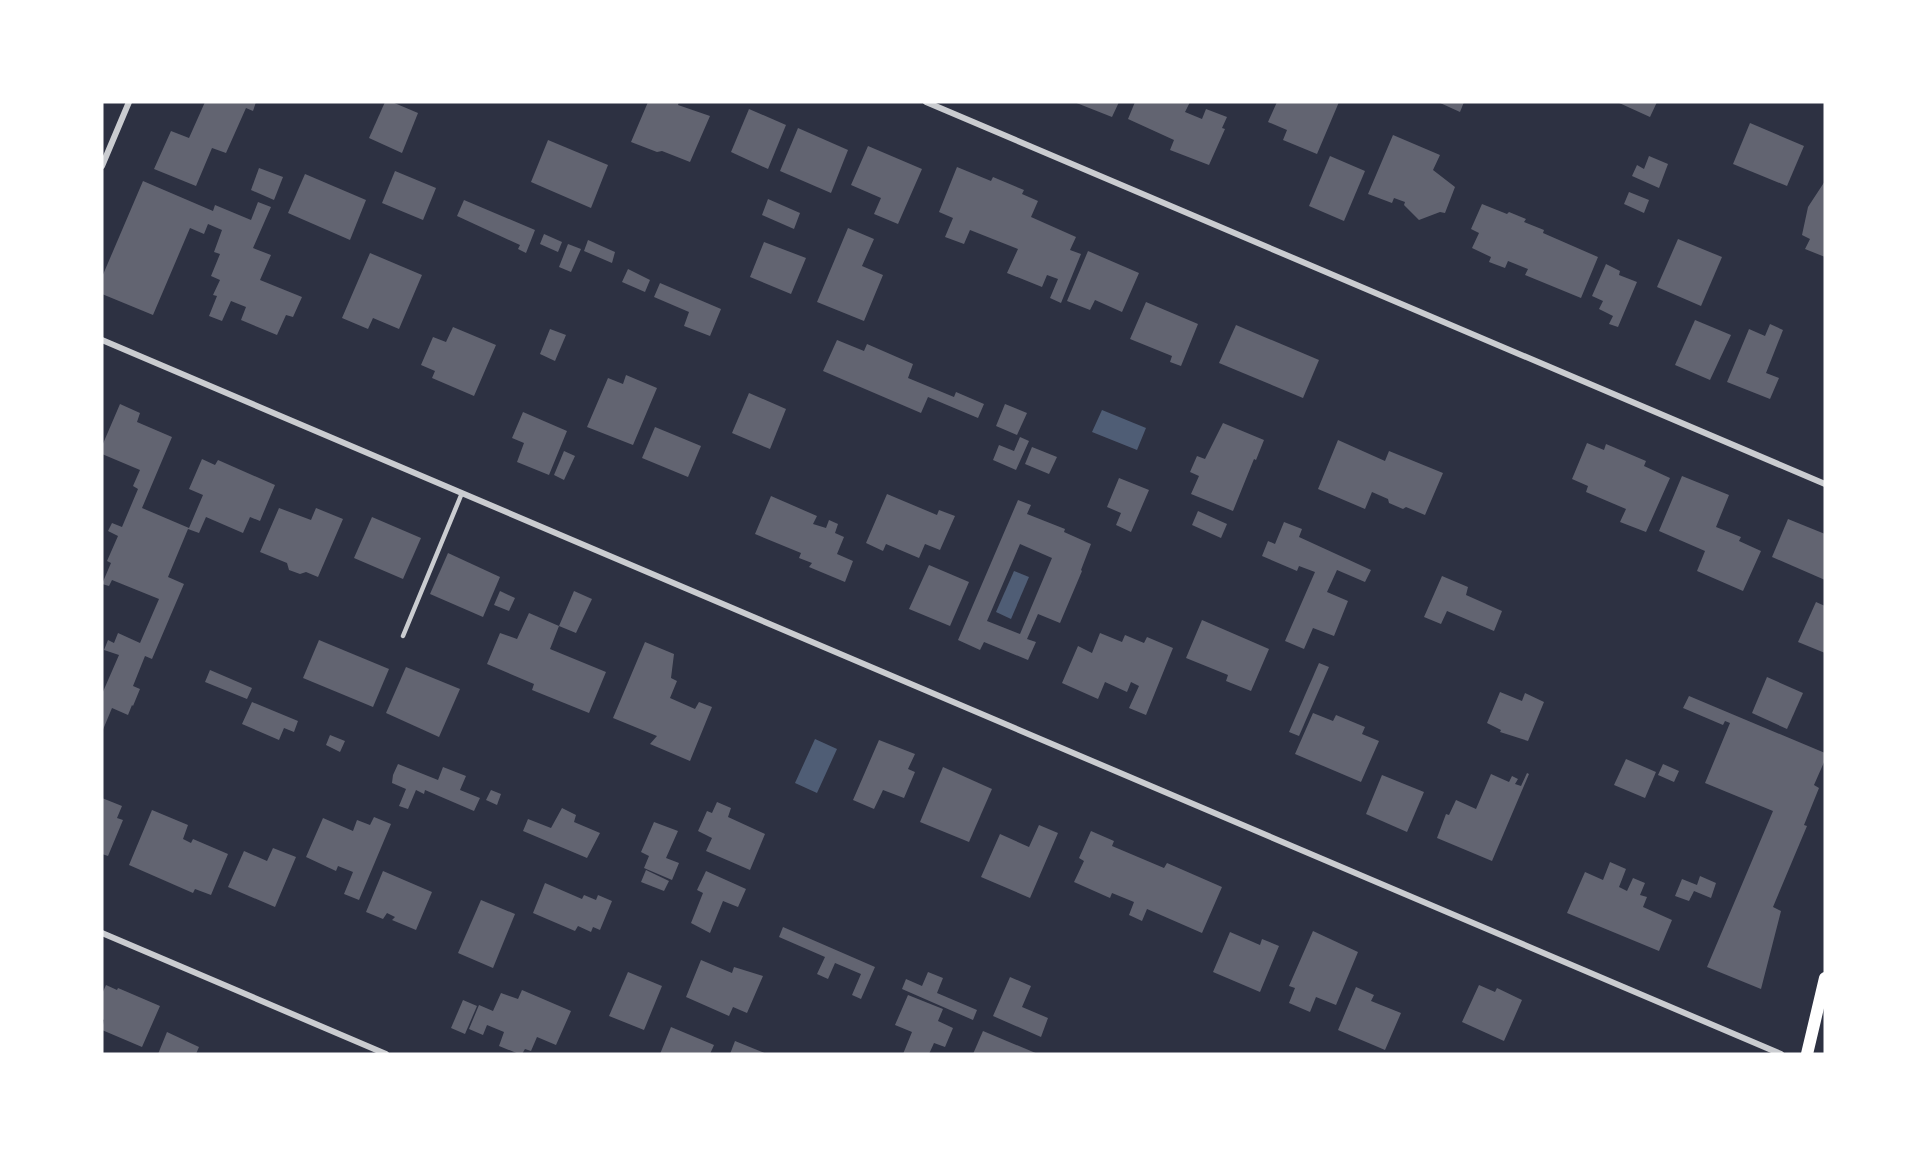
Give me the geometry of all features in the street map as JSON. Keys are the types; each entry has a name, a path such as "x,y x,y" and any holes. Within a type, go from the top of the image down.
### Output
{"main road":[{"path":"1807,1054 1825,978"}],"street":[{"path":"102,166 129,102"},
{"path":"926,102 1825,484"},
{"path":"102,340 1781,1054"},
{"path":"102,933 386,1054"}],"lane":[{"path":"403,636 462,493"}],"water":[{"path":"1102,410 1146,428 1137,450 1092,432"},
{"path":"1014,571 1029,577 1011,619 996,612"},
{"path":"815,739 837,749 817,793 795,783"}],"building":[{"path":"205,102 256,102 253,111 246,108 226,153 212,148 196,186 154,169 171,131 189,138"},
{"path":"385,102 392,102 418,113 402,153 369,138"},
{"path":"648,102 679,102 678,105 710,116 690,162 631,142"},
{"path":"1074,102 1119,102 1112,117"},
{"path":"1135,102 1190,102 1185,112 1202,119 1206,109 1227,117 1222,128 1225,129 1209,165 1170,150 1174,140 1128,119"},
{"path":"1277,102 1339,102 1317,154 1283,140 1287,130 1268,122"},
{"path":"1438,102 1464,102 1460,112"},
{"path":"1617,102 1657,102 1650,117"},
{"path":"749,109 786,125 768,169 731,152"},
{"path":"1750,123 1804,146 1787,186 1733,164"},
{"path":"798,128 848,150 831,193 780,171"},
{"path":"1393,135 1440,155 1433,170 1455,187 1445,213 1440,212 1419,220 1404,205 1405,202 1394,198 1392,203 1368,194"},
{"path":"548,140 608,165 591,208 531,182"},
{"path":"868,146 922,169 898,224 874,214 881,198 851,185"},
{"path":"1330,156 1365,171 1344,221 1309,206"},
{"path":"1649,156 1668,164 1659,188 1632,176 1637,165 1644,169"},
{"path":"957,167 991,181 993,177 1024,190 1022,194 1038,201 1031,217 1076,237 1070,250 1081,254 1061,303 1050,298 1058,279 1047,275 1042,287 1007,273 1018,249 970,230 964,244 945,237 953,218 939,212"},
{"path":"259,168 283,177 274,200 251,190"},
{"path":"395,171 436,188 423,220 382,203"},
{"path":"305,174 366,200 350,240 288,213"},
{"path":"143,181 213,211 215,205 251,220 258,202 271,207 253,248 271,255 260,280 302,297 293,317 286,315 277,335 241,320 246,307 231,301 222,321 209,316 217,296 213,295 220,280 211,276 220,254 214,252 222,230 208,224 204,234 190,228 153,315 102,294 102,277"},
{"path":"1825,181 1825,257 1805,249 1810,239 1802,235 1808,207"},
{"path":"1629,192 1649,200 1644,213 1624,204"},
{"path":"768,199 800,213 794,229 762,215"},
{"path":"464,200 535,230 526,253 518,249 520,245 457,216"},
{"path":"1482,204 1526,219 1524,222 1544,230 1543,233 1598,257 1581,298 1525,275 1528,269 1508,261 1505,268 1489,262 1491,257 1472,248 1479,233 1471,229"},
{"path":"848,228 874,239 862,266 883,275 864,321 817,302"},
{"path":"544,234 562,242 558,252 540,244"},
{"path":"1678,239 1722,257 1701,306 1657,287"},
{"path":"588,240 615,252 612,263 584,251"},
{"path":"764,242 806,258 791,294 750,277"},
{"path":"568,244 581,249 571,272 559,267"},
{"path":"1088,251 1139,273 1122,312 1095,300 1090,310 1067,301"},
{"path":"370,253 422,275 399,329 373,318 368,329 342,318"},
{"path":"1606,264 1620,271 1619,275 1637,282 1618,327 1609,324 1613,316 1599,309 1603,301 1592,296"},
{"path":"628,269 650,280 645,292 622,282"},
{"path":"660,283 721,309 710,336 684,326 689,312 654,297"},
{"path":"1146,302 1198,324 1181,366 1170,362 1172,356 1130,339"},
{"path":"1695,320 1731,335 1710,380 1675,365"},
{"path":"1770,324 1783,330 1766,373 1779,378 1770,399 1727,382 1749,329 1765,336"},
{"path":"1236,325 1319,360 1303,398 1219,363"},
{"path":"453,327 496,345 474,396 432,378 435,371 421,365 433,337 446,342"},
{"path":"550,329 566,335 555,361 540,354"},
{"path":"837,340 864,351 867,344 913,364 908,378 954,397 956,392 984,404 978,418 928,397 921,413 823,371"},
{"path":"626,375 657,388 633,445 587,427 608,378 623,384"},
{"path":"749,393 786,409 770,449 732,433"},
{"path":"120,404 140,413 137,422 172,437 142,508 189,528 203,495 189,489 202,459 215,465 218,460 275,485 260,521 250,517 243,533 206,517 199,533 188,529 168,577 184,584 152,659 145,656 133,686 140,689 133,706 128,715 112,708 102,732 102,694 119,655 104,650 108,640 114,643 118,633 140,643 159,599 112,580 109,586 102,584 111,563 107,561 118,536 108,531 112,523 122,527 138,489 133,486 140,470 102,454 102,446"},
{"path":"1005,404 1027,413 1017,435 996,426"},
{"path":"523,412 567,431 549,475 517,462 524,443 512,438"},
{"path":"1223,423 1264,440 1233,511 1191,494 1199,476 1190,472 1197,456 1205,459"},
{"path":"655,427 701,446 688,477 642,458"},
{"path":"1020,437 1029,441 1016,470 993,460 999,445 1014,451"},
{"path":"1338,440 1385,461 1389,451 1443,473 1425,515 1389,503 1388,499 1372,492 1365,509 1318,489"},
{"path":"1587,443 1604,450 1606,444 1646,461 1644,466 1670,478 1646,532 1620,522 1626,509 1586,492 1588,486 1572,479"},
{"path":"1032,447 1057,457 1049,474 1025,464"},
{"path":"564,451 575,456 564,480 554,475"},
{"path":"1682,476 1729,495 1716,527 1741,537 1739,541 1761,551 1743,591 1697,571 1705,551 1659,531"},
{"path":"1119,478 1149,490 1131,532 1116,525 1121,513 1107,507"},
{"path":"887,494 937,515 939,510 955,516 940,550 925,544 919,558 886,544 883,551 866,543"},
{"path":"771,496 817,516 813,524 826,528 829,520 838,524 835,533 844,537 837,554 853,561 845,582 809,567 812,563 799,558 801,553 755,534"},
{"path":"1018,500 1031,505 1027,514 1065,529 1064,532 1091,544 1060,623 1038,614 1027,639 1036,642 1028,660 984,642 980,650 958,640","holes":["1020,544 1052,558 1020,634 987,621"]},
{"path":"279,508 311,520 316,508 343,519 318,577 306,572 300,574 289,570 287,563 260,552"},
{"path":"1198,511 1227,524 1221,538 1192,525"},
{"path":"372,517 421,538 403,579 354,558"},
{"path":"1788,519 1825,534 1825,580 1772,557"},
{"path":"1284,522 1302,529 1299,537 1371,570 1365,582 1337,570 1327,592 1348,601 1334,636 1313,628 1304,649 1285,641 1315,572 1299,566 1297,571 1262,556 1268,541 1275,544"},
{"path":"448,553 500,577 483,617 430,594"},
{"path":"929,565 969,582 950,626 909,609"},
{"path":"1442,576 1468,587 1466,595 1502,611 1494,631 1447,611 1441,624 1424,617"},
{"path":"500,591 515,598 509,611 494,605"},
{"path":"574,591 592,599 576,633 559,626"},
{"path":"1816,602 1825,606 1825,653 1798,642"},
{"path":"529,613 559,626 550,649 606,672 589,713 532,690 534,684 487,664 500,633 517,639"},
{"path":"1202,620 1269,649 1251,691 1226,681 1228,675 1186,658"},
{"path":"1100,633 1122,642 1125,635 1144,643 1147,637 1173,648 1146,715 1129,708 1139,686 1131,682 1127,692 1105,682 1098,699 1062,683 1078,646 1092,653"},
{"path":"319,640 389,669 373,707 303,678"},
{"path":"645,642 674,654 671,678 677,681 670,698 695,709 699,702 712,707 690,761 650,744 657,736 613,718"},
{"path":"1319,663 1329,667 1299,736 1289,732"},
{"path":"406,667 460,689 439,737 386,713"},
{"path":"210,670 252,688 247,699 205,682"},
{"path":"1767,677 1803,693 1787,729 1752,713"},
{"path":"1500,692 1522,701 1525,693 1544,702 1528,741 1500,732 1501,730 1487,723"},
{"path":"1689,696 1825,753 1825,760 1814,785 1819,788 1804,825 1807,826 1773,907 1781,911 1761,989 1707,967 1773,811 1705,783 1730,723 1725,721 1723,725 1683,708"},
{"path":"252,702 298,721 294,732 284,728 279,740 242,724"},
{"path":"1313,713 1333,721 1336,715 1365,727 1362,734 1379,741 1361,782 1295,754"},
{"path":"330,735 345,741 340,752 326,745"},
{"path":"879,740 915,754 908,769 915,772 904,798 883,790 874,809 853,800"},
{"path":"1626,759 1656,772 1645,798 1614,785"},
{"path":"398,764 438,780 443,767 466,776 460,790 480,798 474,811 425,790 424,794 416,790 408,809 399,806 406,789 392,783"},
{"path":"1663,764 1679,771 1674,782 1658,775"},
{"path":"943,767 992,789 969,842 920,822"},
{"path":"1527,773 1529,774 1492,861 1437,838 1446,814 1449,815 1456,800 1476,809 1491,774 1509,782 1512,776 1518,779 1515,784 1521,786"},
{"path":"1382,775 1424,792 1407,832 1366,814"},
{"path":"491,790 501,794 497,805 486,800"},
{"path":"102,798 122,806 117,818 123,820 108,856 102,854"},
{"path":"717,802 731,808 728,817 765,834 750,870 706,851 712,838 698,831 707,811 712,813"},
{"path":"562,808 576,815 574,822 600,833 587,858 523,831 528,819 551,828"},
{"path":"152,810 188,825 183,839 191,843 193,839 228,854 211,895 195,889 193,893 129,865"},
{"path":"374,817 391,824 359,900 344,894 353,872 338,866 336,871 306,857 323,818 353,831 357,820 370,825"},
{"path":"654,822 678,831 666,858 679,863 672,880 644,868 649,856 641,852"},
{"path":"1039,825 1058,833 1030,898 981,877 1000,834 1029,847"},
{"path":"1091,831 1114,841 1112,846 1164,868 1167,863 1222,887 1202,933 1147,909 1142,921 1129,915 1134,902 1112,893 1110,898 1074,882 1084,861 1079,858"},
{"path":"273,848 296,857 275,907 228,887 244,851 267,861"},
{"path":"1610,862 1626,869 1619,887 1627,891 1633,878 1645,883 1640,895 1647,897 1643,907 1672,920 1659,951 1567,913 1585,872 1603,880"},
{"path":"646,870 669,881 664,891 641,882"},
{"path":"383,871 432,892 416,930 392,920 395,917 387,913 383,919 366,912"},
{"path":"706,871 746,889 738,907 723,901 710,933 691,923 703,893 697,890"},
{"path":"1700,876 1716,883 1711,898 1694,891 1689,901 1675,896 1682,879 1697,885"},
{"path":"545,883 582,899 584,895 596,900 598,895 612,901 600,930 593,927 591,932 578,926 575,931 533,913"},
{"path":"481,900 515,914 493,968 458,953"},
{"path":"783,927 875,967 861,999 852,995 861,974 835,963 828,979 817,974 825,957 779,937"},
{"path":"1313,931 1358,952 1336,1005 1316,997 1310,1012 1289,1003 1295,988 1289,986"},
{"path":"1230,932 1260,945 1262,939 1279,946 1260,992 1213,972"},
{"path":"701,960 732,973 734,967 763,976 747,1013 733,1007 729,1016 686,997"},
{"path":"628,972 662,986 644,1030 609,1016"},
{"path":"928,972 943,978 937,993 977,1010 973,1020 902,989 906,979 922,986"},
{"path":"1010,977 1031,986 1022,1007 1048,1018 1041,1037 993,1016"},
{"path":"106,985 160,1006 142,1047 102,1030 104,1020 102,1019 102,994"},
{"path":"1479,985 1495,992 1497,988 1522,1000 1504,1041 1462,1022"},
{"path":"1356,987 1374,995 1371,1001 1401,1013 1385,1050 1338,1030"},
{"path":"522,990 571,1011 556,1045 537,1037 531,1051 525,1049 522,1054 519,1054 499,1046 504,1032 487,1025 483,1035 469,1029 479,1005 493,1011 501,993 518,999"},
{"path":"908,995 943,1009 938,1021 953,1028 945,1047 934,1043 929,1054 903,1054 912,1032 895,1025"},
{"path":"463,1000 477,1006 465,1034 451,1028"},
{"path":"671,1027 714,1045 710,1054 660,1054"},
{"path":"983,1031 1038,1054 973,1054"},
{"path":"167,1032 199,1047 196,1054 158,1054"},
{"path":"735,1041 767,1054 730,1054"}]}
